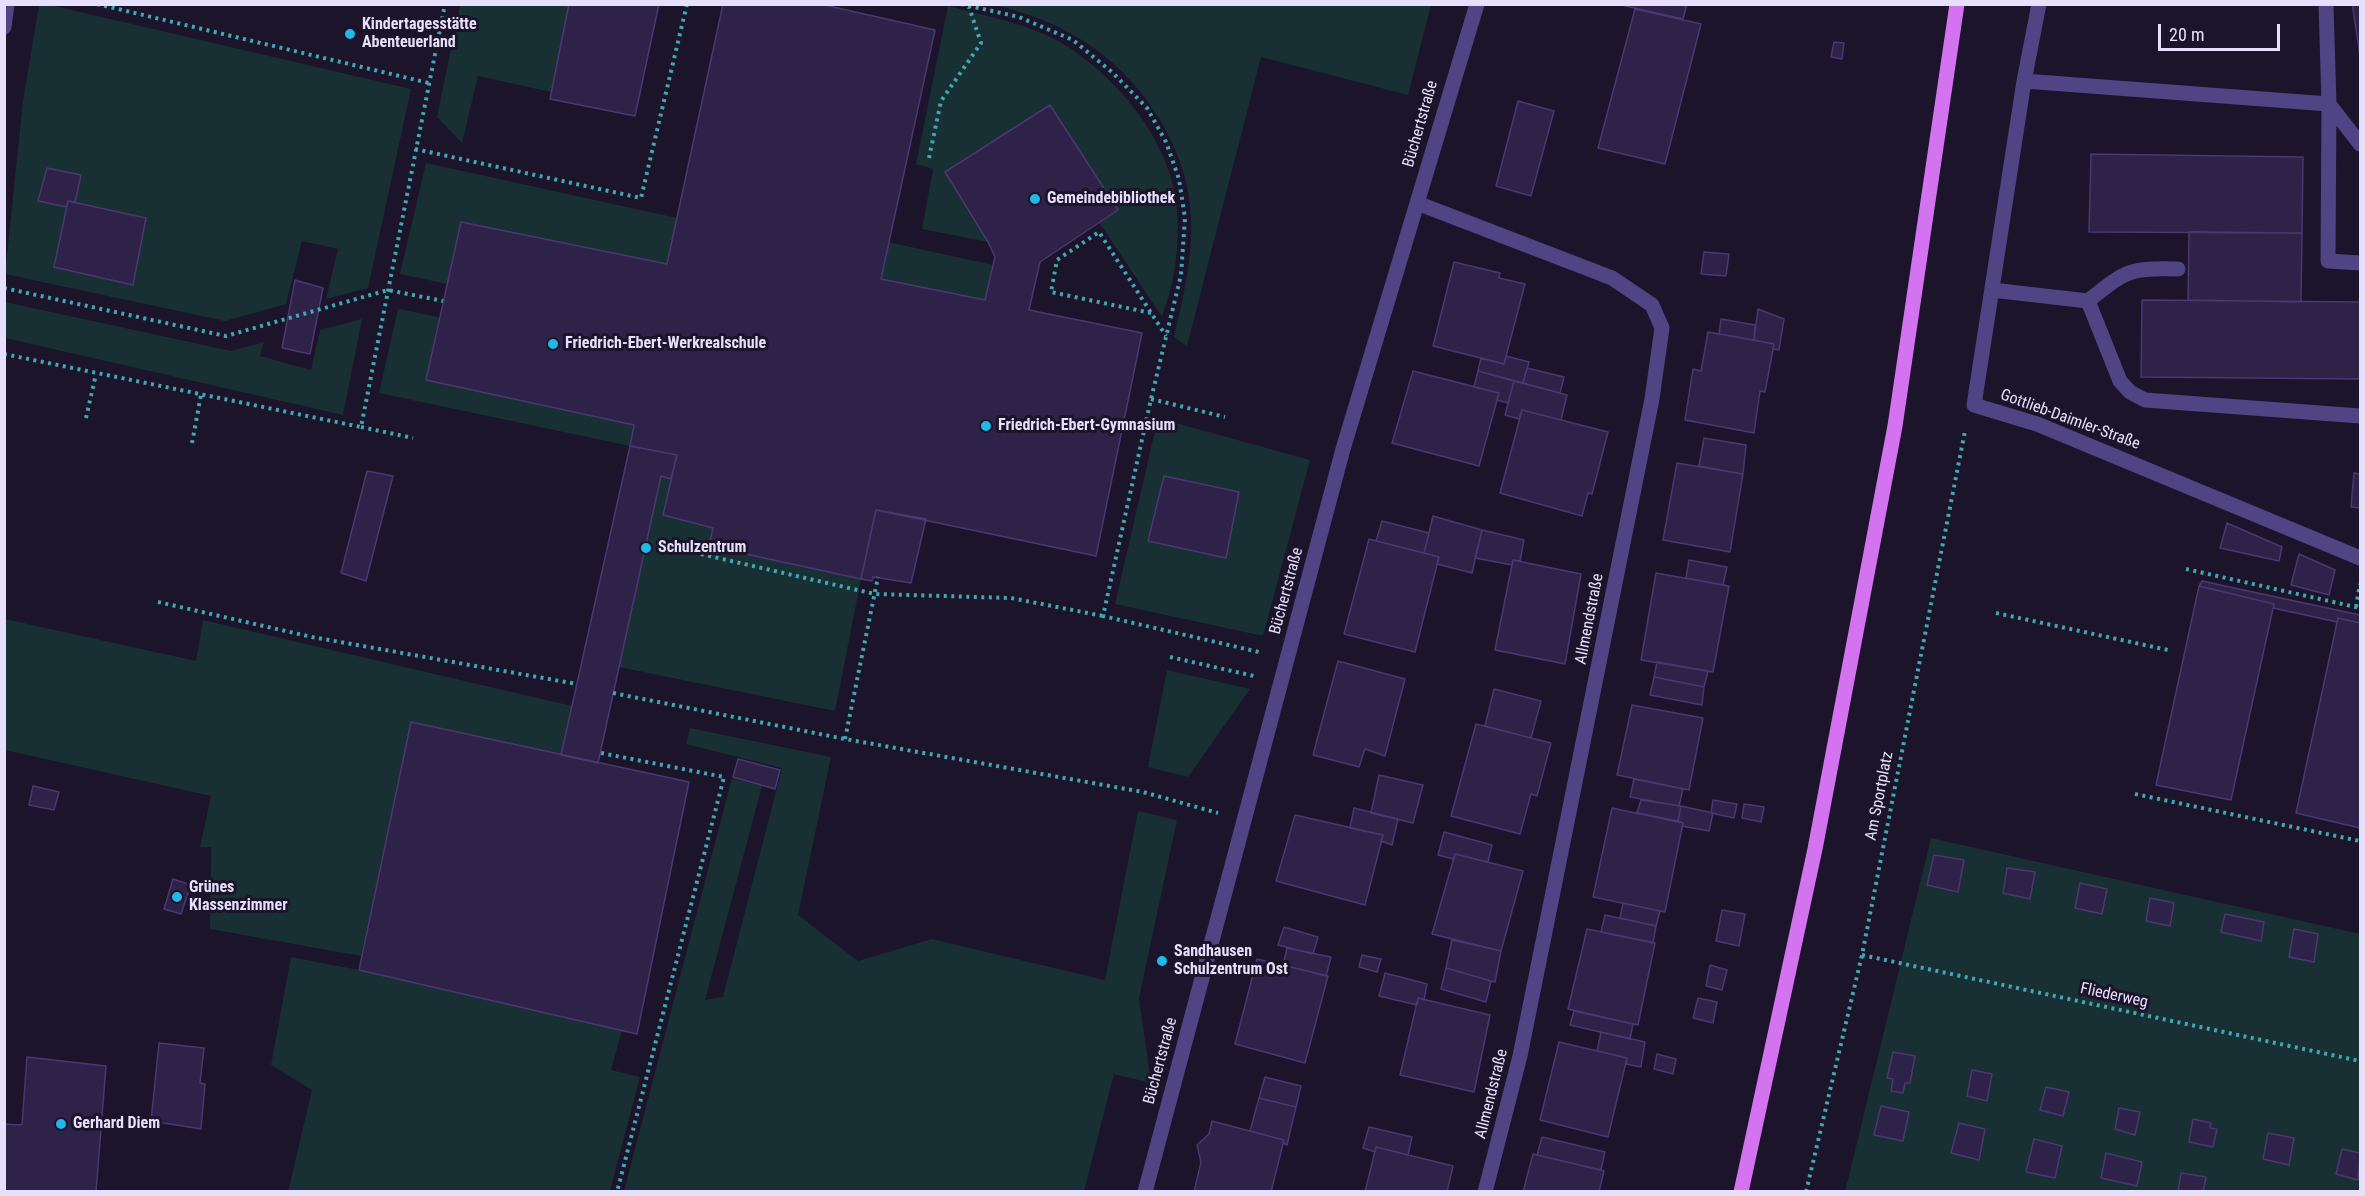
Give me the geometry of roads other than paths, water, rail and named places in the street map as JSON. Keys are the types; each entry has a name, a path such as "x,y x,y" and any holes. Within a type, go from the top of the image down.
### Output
{"main road":[{"path":"1741,1191 1815,849 1895,426 1957,4"}],"street":[{"path":"4,27 7,4"},
{"name":"Büchertstraße","path":"1145,1191 1343,449 1477,4"},
{"name":"Gottlieb-Daimler-Straße","path":"2038,4 1974,405 2037,424 2361,558"},
{"path":"2326,4 2329,104 2328,261 2361,263"},
{"path":"2024,81 2329,104 2361,144"},
{"name":"Allmendstraße","path":"1417,203 1612,278 1652,305 1662,328 1650,411 1520,1056 1485,1191"},
{"path":"1992,290 2088,301 2128,272 2178,269"},
{"path":"2088,301 2120,381 2130,392 2145,400 2361,416"}],"place":[{"name":"Kindertagesstätte Abenteuerland","path":"350,34"},
{"name":"Gemeindebibliothek","path":"1035,199"},
{"name":"Friedrich-Ebert-Werkrealschule","path":"553,344"},
{"name":"Friedrich-Ebert-Gymnasium","path":"986,426"},
{"name":"Schulzentrum","path":"646,548"},
{"name":"Grünes Klassenzimmer","path":"177,897"},
{"name":"Sandhausen Schulzentrum Ost","path":"1162,961"},
{"name":"Gerhard Diem","path":"61,1124"}]}
